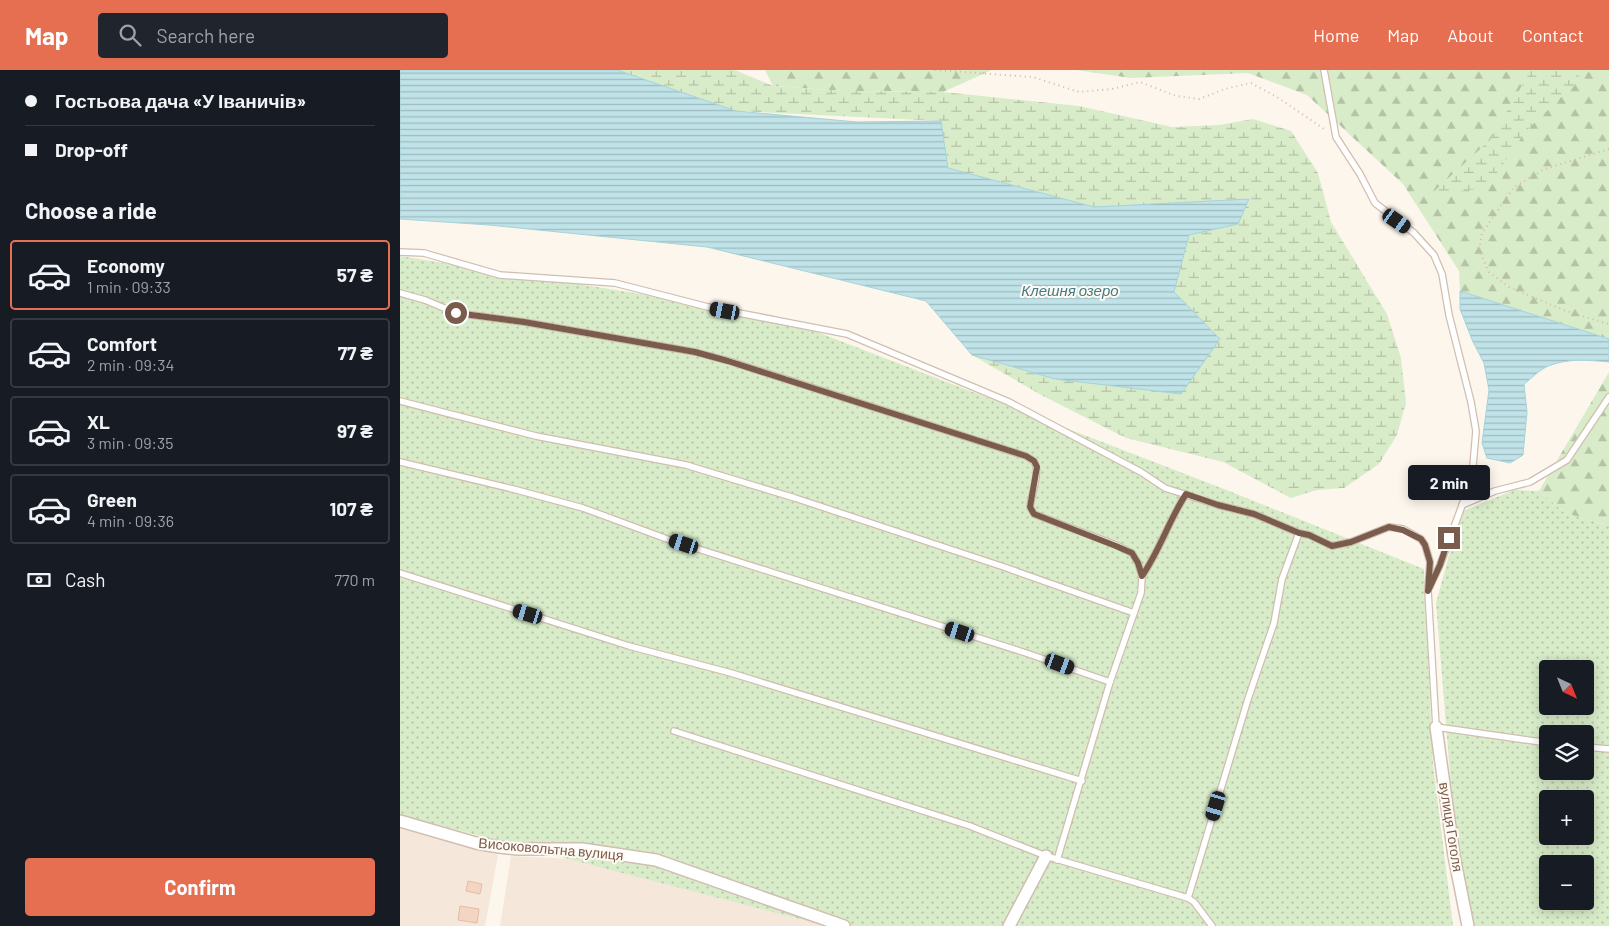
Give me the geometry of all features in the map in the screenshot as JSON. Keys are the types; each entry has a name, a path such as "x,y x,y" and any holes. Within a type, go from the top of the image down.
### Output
{"street":[{"name":"вулиця Гоголя","path":"1436,727 1454,856 1468,926"},
{"name":"Високовольтна вулиця","path":"400,821 476,843 499,847 517,849 582,849 656,860 844,926"},
{"path":"1009,926 1052,858"}],"lane":[{"path":"1324,70 1336,137 1360,174 1375,203 1414,233 1434,255 1442,274 1446,302 1471,402 1476,432 1473,466 1462,505 1440,565 1428,591"},
{"path":"400,252 424,253 500,275 615,283 708,307 847,334 1009,402 1140,472 1165,488 1254,514 1332,546 1351,542 1389,527 1403,530 1421,539 1425,545 1430,562 1428,591 1436,727 1539,742"},
{"path":"400,293 425,300 456,313 524,322 712,357 1026,456 1034,461 1037,467 1030,507 1034,514 1132,553 1138,563 1142,576 1141,593 1110,682 1082,781 1052,858"},
{"path":"1462,505 1495,491 1530,482 1567,460 1609,397"},
{"path":"400,401 536,436 686,465 795,498 1001,566 1134,613"},
{"path":"400,462 583,508 667,539 1026,653 1110,682"},
{"path":"1142,576 1152,563 1173,513 1186,494"},
{"path":"1188,898 1248,699 1274,623 1282,579 1299,533"},
{"path":"400,573 629,646 740,676 1082,781"},
{"path":"674,731 970,826 1052,858 1188,898 1194,902 1212,926"},
{"path":"1594,748 1609,749"}],"path":[{"path":"935,70 1033,77 1079,92 1112,89 1140,82 1176,96 1199,99 1225,89 1251,83 1277,97 1336,137"},
{"path":"1609,149 1545,169 1514,187 1482,233 1479,250 1489,272 1509,287 1566,311 1609,324"}],"shaded area":[{"path":"400,826 498,855 485,926 400,926"},
{"path":"511,856 635,862 775,912 824,926 500,926"}],"green space":[{"path":"617,70 735,70 773,86 843,91 943,92 1079,106 1172,127 1219,125 1253,119 1291,131 1318,173 1331,222 1387,314 1401,358 1406,403 1397,435 1379,464 1344,488 1317,490 1291,498 1223,462 1126,438 1043,396 972,355 1055,379 1220,339 1174,292 1189,235 1237,224 1249,199 1094,207 948,168 941,121 736,111"},
{"path":"765,70 992,70 943,92 843,91 773,86"},
{"path":"1076,70 1609,70 1609,339 1460,291 1459,271 1403,184 1307,95 1248,73 1131,78"},
{"path":"1531,70 1581,70 1576,83 1526,131 1486,189 1432,193 1490,140"},
{"path":"400,256 773,315 1224,489 1424,569 1433,764 1453,926 826,926 400,815"},
{"path":"1609,372 1609,526 1565,513 1539,491"},
{"path":"1514,490 1539,491 1565,513 1609,526 1609,926 1471,926 1461,874 1451,785 1436,603 1461,512"}],"water":[{"name":"Клешня озеро","path":"400,70 617,70 736,111 857,122 941,121 948,168 1094,207 1249,199 1238,224 1189,235 1174,292 1220,339 1181,394 1055,379 972,355 926,301 707,247 489,225 400,219"},
{"path":"1460,291 1609,339 1609,362 1585,360 1561,362 1543,369 1524,384 1527,412 1523,455 1510,463 1487,458 1482,443 1489,390 1484,363 1473,342 1460,309"}],"building":[{"path":"468,881 482,884 480,894 466,891"},
{"path":"460,906 479,909 477,923 458,920"}],"route":[{"path":"456,313 524,322 695,352 843,397 1008,452 1026,456 1034,461 1037,467 1030,507 1034,514 1132,553 1138,563 1142,576 1152,563 1173,513 1186,494 1218,505 1254,514 1332,546 1351,542 1389,527 1403,530 1421,539 1425,545 1430,562 1428,591 1440,565 1449,538"}]}
